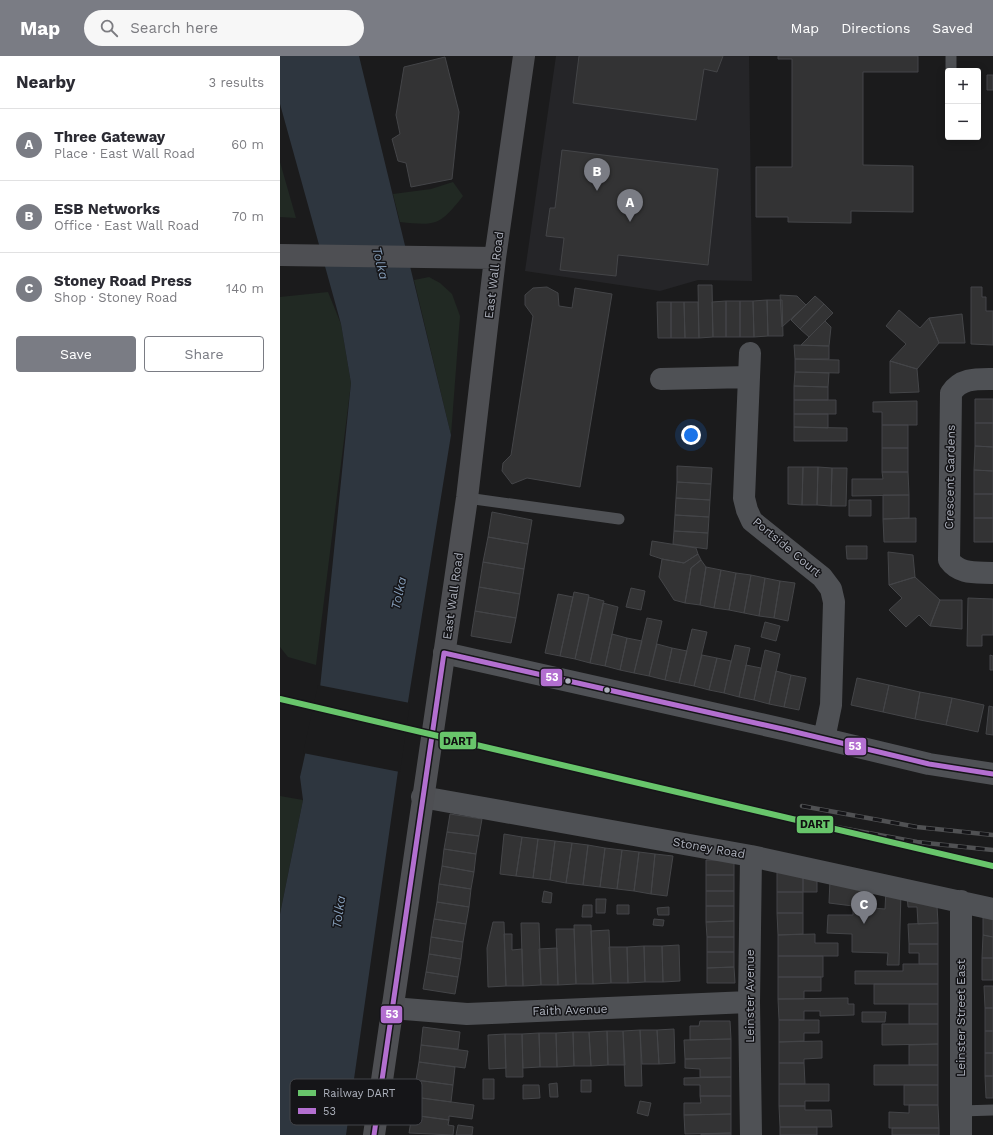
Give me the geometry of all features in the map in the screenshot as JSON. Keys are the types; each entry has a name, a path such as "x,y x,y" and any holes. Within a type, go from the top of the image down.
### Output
{"main road":[{"name":"East Wall Road","path":"382,1079 422,797 468,498 495,258 524,56"},
{"path":"280,255 495,258"},
{"name":"East Wall Road","path":"374,1135 375,1125"}],"street":[{"name":"Portside Court","path":"750,353 744,498 747,510 752,521 822,577 831,589 834,602 831,705 824,739"},
{"path":"661,379 750,377"},
{"name":"Crescent Gardens","path":"993,379 964,381 956,386 951,393 949,560 954,567 962,572 993,573"},
{"path":"444,653 929,764 993,774"},
{"name":"Stoney Road","path":"422,797 751,856 993,908"},
{"name":"Leinster Avenue","path":"751,856 748,1002 751,1135"},
{"name":"Leinster Street East","path":"961,901 961,1135"},
{"name":"Faith Avenue","path":"392,1008 467,1014 748,1002"}],"lane":[{"path":"951,56 951,68"},
{"path":"468,498 619,519"},
{"path":"961,1111 993,1110"}],"shaded area":[{"path":"556,56 749,56 752,281 698,280 660,291 525,271"},
{"path":"280,162 296,218 280,217"},
{"path":"453,182 463,196 443,218 430,223 422,224 400,222 393,194 431,189"},
{"path":"429,277 440,283 452,294 460,316 451,435 414,280"},
{"path":"328,292 341,324 351,383 316,665 288,657 280,647 280,297"},
{"path":"280,796 303,800 280,914"}],"water":[{"name":"Tolka","path":"280,56 359,56 451,435 407,708 354,1079 290,1079 290,1125 347,1125 346,1135 280,1135 280,914 303,800 300,777 320,688 351,383 341,324 280,104"}],"pier":[{"path":"318,685 410,703 400,772 303,753"}],"building":[{"path":"579,56 723,56 717,72 704,69 696,120 573,103"},
{"path":"778,56 918,56 918,72 863,72 863,165 913,166 913,212 851,211 851,223 788,222 788,217 756,217 756,167 792,167 792,59 778,59"},
{"path":"445,57 459,112 452,179 411,187 406,163 398,161 392,139 400,134 396,115 404,67"},
{"path":"987,75 993,75 993,90 987,90"},
{"path":"562,150 718,169 708,265 618,255 616,276 560,270 564,238 546,236 550,208 555,208"},
{"path":"698,285 712,285 713,337 699,338"},
{"path":"547,287 558,293 559,306 572,308 575,288 612,294 580,487 527,478 512,484 502,471 503,463 511,455 533,316 525,305 525,295 533,288"},
{"path":"971,287 982,287 982,297 986,297 986,311 993,311 993,345 971,344"},
{"path":"780,295 797,296 806,305 782,327"},
{"path":"815,296 824,304 800,329 791,320"},
{"path":"767,300 782,300 783,336 768,336"},
{"path":"767,300 768,336 754,337 753,301"},
{"path":"726,301 726,337 713,337 712,302"},
{"path":"726,301 740,301 740,337 726,337"},
{"path":"740,301 753,301 754,337 740,337"},
{"path":"657,302 671,302 671,338 658,338"},
{"path":"671,302 684,302 685,338 671,338"},
{"path":"684,302 698,302 699,338 685,338"},
{"path":"824,304 833,313 809,337 800,329"},
{"path":"899,310 920,328 929,318 939,343 917,369 890,361 906,344 886,326"},
{"path":"962,314 965,343 939,343 929,318"},
{"path":"825,321 831,327 829,346 801,345"},
{"path":"794,345 829,346 829,359 795,359"},
{"path":"795,359 839,360 839,373 795,372"},
{"path":"890,361 917,369 919,392 890,393"},
{"path":"795,372 829,373 828,387 794,386"},
{"path":"794,386 828,387 828,400 794,400"},
{"path":"975,399 993,399 993,423 975,423"},
{"path":"794,400 836,400 836,414 794,414"},
{"path":"917,401 917,425 882,425 882,412 873,412 873,402"},
{"path":"794,414 828,414 828,428 794,427"},
{"path":"975,423 993,423 993,447 975,446"},
{"path":"882,425 908,425 908,448 882,448"},
{"path":"794,427 847,428 847,441 794,441"},
{"path":"975,446 993,447 993,471 974,470"},
{"path":"882,448 908,448 908,472 882,472"},
{"path":"677,466 712,468 711,484 677,482"},
{"path":"788,467 803,467 802,505 788,504"},
{"path":"803,467 818,467 817,505 802,505"},
{"path":"818,467 832,468 831,506 817,505"},
{"path":"832,468 847,468 846,506 831,506"},
{"path":"974,470 993,471 993,494 974,494"},
{"path":"882,472 908,472 909,495 852,496 852,479 883,479"},
{"path":"677,482 711,484 710,500 676,498"},
{"path":"974,494 993,494 993,518 974,518"},
{"path":"883,495 909,495 909,518 883,519"},
{"path":"676,498 710,500 709,517 675,515"},
{"path":"849,500 871,500 871,516 849,516"},
{"path":"492,512 532,520 528,544 488,537"},
{"path":"675,515 709,517 708,533 674,531"},
{"path":"916,518 916,542 884,542 883,519"},
{"path":"974,518 993,518 993,542 974,542"},
{"path":"674,531 708,533 707,549 673,544"},
{"path":"488,537 528,544 524,569 483,562"},
{"path":"652,541 696,548 698,554 684,563 662,559 650,555"},
{"path":"846,546 867,546 867,559 847,559"},
{"path":"888,552 913,555 915,577 889,585"},
{"path":"698,554 701,560 691,568 685,603 674,600 659,577 662,559 684,563"},
{"path":"701,560 706,567 700,605 685,603 691,568"},
{"path":"483,562 524,569 520,594 479,587"},
{"path":"706,567 721,570 714,608 700,605"},
{"path":"721,570 736,573 729,610 714,608"},
{"path":"736,573 751,575 744,613 729,610"},
{"path":"751,575 765,578 759,616 744,613"},
{"path":"915,577 940,600 930,626 919,615 906,627 889,610 902,598 889,585"},
{"path":"765,578 780,581 774,618 759,616"},
{"path":"780,581 795,583 788,621 774,618"},
{"path":"479,587 520,594 516,618 475,611"},
{"path":"631,588 645,591 641,610 626,607"},
{"path":"574,592 589,595 575,659 560,656"},
{"path":"558,594 573,597 560,656 545,653"},
{"path":"589,597 604,601 590,663 575,659"},
{"path":"968,598 993,599 993,635 982,635 982,646 967,646"},
{"path":"940,600 962,600 962,629 930,626"},
{"path":"603,603 618,607 605,666 590,663"},
{"path":"475,611 516,618 511,643 471,636"},
{"path":"647,618 662,621 649,676 634,673"},
{"path":"765,622 780,626 776,641 761,637"},
{"path":"692,629 707,632 694,686 679,683"},
{"path":"612,634 627,638 620,670 605,666"},
{"path":"627,638 642,641 634,673 620,670"},
{"path":"657,644 672,648 665,680 649,676"},
{"path":"735,645 750,648 739,697 724,693"},
{"path":"672,648 687,651 679,683 665,680"},
{"path":"765,650 780,654 769,704 754,700"},
{"path":"702,655 717,658 709,690 694,686"},
{"path":"990,655 993,656 993,670 990,670"},
{"path":"717,658 731,661 724,693 709,690"},
{"path":"746,665 761,668 754,700 739,697"},
{"path":"776,671 791,675 784,707 769,704"},
{"path":"791,675 806,678 799,710 784,707"},
{"path":"857,678 889,685 883,712 851,705"},
{"path":"889,685 920,692 915,719 883,712"},
{"path":"920,692 952,698 946,725 915,719"},
{"path":"952,698 984,705 978,732 946,725"},
{"path":"989,706 993,707 993,735 986,734"},
{"path":"450,814 482,819 479,836 447,832"},
{"path":"447,832 479,836 476,854 444,849"},
{"path":"504,834 522,837 516,876 500,874"},
{"path":"522,837 538,839 533,878 516,876"},
{"path":"538,839 555,841 550,880 533,878"},
{"path":"555,841 572,843 566,883 550,880"},
{"path":"572,843 588,845 583,885 566,883"},
{"path":"588,845 605,848 600,887 583,885"},
{"path":"605,848 622,850 617,889 600,887"},
{"path":"444,849 476,854 474,872 442,866"},
{"path":"622,850 639,852 634,891 617,889"},
{"path":"639,852 655,854 651,894 634,891"},
{"path":"655,854 673,856 667,896 651,894"},
{"path":"706,860 734,860 734,875 706,875"},
{"path":"442,866 474,872 471,889 439,884"},
{"path":"777,870 803,876 803,892 777,892"},
{"path":"706,875 734,875 734,891 706,891"},
{"path":"803,876 817,876 817,892 803,892"},
{"path":"830,880 873,886 872,908 885,909 886,890 901,892 899,965 887,965 888,953 852,952 852,934 827,933 828,915 853,915 853,906 829,903"},
{"path":"439,884 471,889 469,907 437,902"},
{"path":"544,891 552,893 551,903 542,902"},
{"path":"706,891 734,891 734,906 706,906"},
{"path":"777,892 803,892 803,913 777,913"},
{"path":"907,895 937,906 938,923 918,924 917,907 908,907"},
{"path":"596,899 606,899 605,913 596,913"},
{"path":"437,902 469,907 466,924 434,919"},
{"path":"583,905 592,905 592,917 582,917"},
{"path":"617,905 629,905 629,914 617,914"},
{"path":"706,906 734,906 734,921 706,922"},
{"path":"669,907 669,915 658,915 657,908"},
{"path":"777,913 803,913 803,934 778,935"},
{"path":"983,917 993,918 993,937 983,935"},
{"path":"434,919 466,924 463,942 431,937"},
{"path":"654,919 664,920 663,926 653,925"},
{"path":"734,921 734,937 707,937 706,922"},
{"path":"493,922 504,922 506,986 488,987 487,948"},
{"path":"521,923 539,923 541,985 523,986"},
{"path":"938,923 938,944 909,944 908,924"},
{"path":"574,925 591,925 593,984 576,984"},
{"path":"556,929 574,929 576,984 558,985"},
{"path":"609,930 611,983 593,984 591,931"},
{"path":"504,934 512,934 512,950 522,949 523,986 506,986"},
{"path":"815,934 815,943 838,943 838,956 778,956 778,935"},
{"path":"983,935 993,937 993,958 982,958"},
{"path":"431,937 463,942 461,959 429,954"},
{"path":"707,937 734,937 734,952 707,952"},
{"path":"909,944 938,944 938,964 919,964 919,953 909,953"},
{"path":"679,945 680,981 663,982 662,946"},
{"path":"644,946 662,946 663,982 645,982"},
{"path":"644,946 645,982 628,983 627,947"},
{"path":"609,947 627,947 628,983 611,983"},
{"path":"557,948 558,985 541,985 539,949"},
{"path":"707,952 734,952 734,967 707,968"},
{"path":"429,954 461,959 458,977 426,972"},
{"path":"778,956 823,956 823,977 778,977"},
{"path":"982,958 993,958 993,980 982,980"},
{"path":"903,964 938,964 938,984 855,984 855,971 903,971"},
{"path":"734,967 735,983 707,983 707,968"},
{"path":"426,972 458,977 455,994 423,989"},
{"path":"778,977 821,977 821,991 804,991 804,999 778,999"},
{"path":"874,984 938,984 938,1004 874,1004"},
{"path":"984,986 993,986 993,1008 985,1008"},
{"path":"848,998 848,1004 854,1004 854,1015 820,1016 820,1011 804,1011 804,1020 779,1020 778,999"},
{"path":"909,1004 938,1004 938,1024 909,1024"},
{"path":"985,1008 993,1008 993,1031 985,1031"},
{"path":"862,1012 886,1012 885,1022 862,1022"},
{"path":"779,1020 819,1020 819,1033 804,1033 804,1041 779,1042"},
{"path":"700,1021 730,1021 731,1039 690,1040 690,1026 699,1026"},
{"path":"882,1024 938,1024 938,1044 882,1045"},
{"path":"423,1027 460,1032 458,1049 421,1045"},
{"path":"674,1029 675,1063 659,1064 657,1030"},
{"path":"640,1030 657,1030 659,1064 642,1064"},
{"path":"640,1030 642,1086 625,1086 623,1031"},
{"path":"607,1031 623,1031 625,1065 608,1065"},
{"path":"607,1031 608,1065 591,1066 589,1032"},
{"path":"985,1031 993,1031 993,1053 985,1053"},
{"path":"573,1032 589,1032 591,1066 574,1066"},
{"path":"573,1032 574,1066 557,1067 556,1033"},
{"path":"539,1033 556,1033 557,1067 540,1067"},
{"path":"539,1033 540,1067 523,1068 522,1034"},
{"path":"505,1034 506,1068 489,1069 488,1035"},
{"path":"505,1034 522,1034 523,1077 506,1077"},
{"path":"731,1039 731,1058 685,1059 684,1040"},
{"path":"822,1041 822,1058 804,1059 804,1063 779,1063 779,1042"},
{"path":"938,1044 938,1065 909,1065 909,1045"},
{"path":"421,1045 468,1051 465,1068 419,1062"},
{"path":"985,1053 993,1053 993,1076 985,1076"},
{"path":"731,1058 731,1077 700,1077 700,1069 685,1068 685,1059"},
{"path":"419,1062 455,1067 453,1085 416,1079"},
{"path":"779,1063 804,1063 805,1084 779,1084"},
{"path":"874,1065 938,1065 938,1085 874,1085"},
{"path":"985,1076 993,1076 993,1098 986,1098"},
{"path":"731,1077 731,1096 700,1096 700,1085 684,1085 684,1078"},
{"path":"483,1079 494,1079 494,1099 483,1099"},
{"path":"581,1080 591,1080 591,1092 581,1092"},
{"path":"422,1081 453,1085 451,1102 422,1098"},
{"path":"557,1083 558,1097 550,1097 549,1084"},
{"path":"779,1084 829,1084 829,1101 805,1101 805,1106 779,1106"},
{"path":"523,1085 539,1085 540,1098 523,1099"},
{"path":"904,1085 938,1085 938,1105 904,1105"},
{"path":"700,1096 731,1096 731,1114 684,1115 684,1103 701,1103"},
{"path":"422,1098 474,1105 472,1119 449,1116 449,1120 422,1116"},
{"path":"640,1101 651,1103 648,1116 637,1113"},
{"path":"909,1105 938,1105 939,1128 889,1128 889,1112 909,1113"},
{"path":"779,1106 805,1106 805,1110 831,1110 832,1127 780,1127"},
{"path":"731,1114 731,1133 685,1134 684,1115"},
{"path":"422,1116 449,1120 448,1125 454,1126 453,1135 409,1133 410,1125 422,1125"},
{"path":"458,1125 473,1127 472,1135 456,1135"},
{"path":"780,1127 817,1127 817,1135 780,1135"},
{"path":"892,1128 939,1128 939,1135 892,1135"},
{"path":"731,1133 731,1135 701,1135 701,1134"}],"railway":[{"path":"802,806 917,827 993,835"},
{"path":"798,820 917,842 993,850"}],"rail line":[{"name":"DART","path":"280,699 993,866"}],"transit line":[{"name":"53","path":"444,653 787,730 929,764 993,774"},
{"name":"53","path":"382,1079 444,653"},
{"name":"53","path":"374,1135 375,1125"}],"place":[{"name":"ESB Networks","path":"597,191"},
{"name":"Three Gateway","path":"630,222"},
{"name":"Stoney Road Press","path":"864,924"}]}
